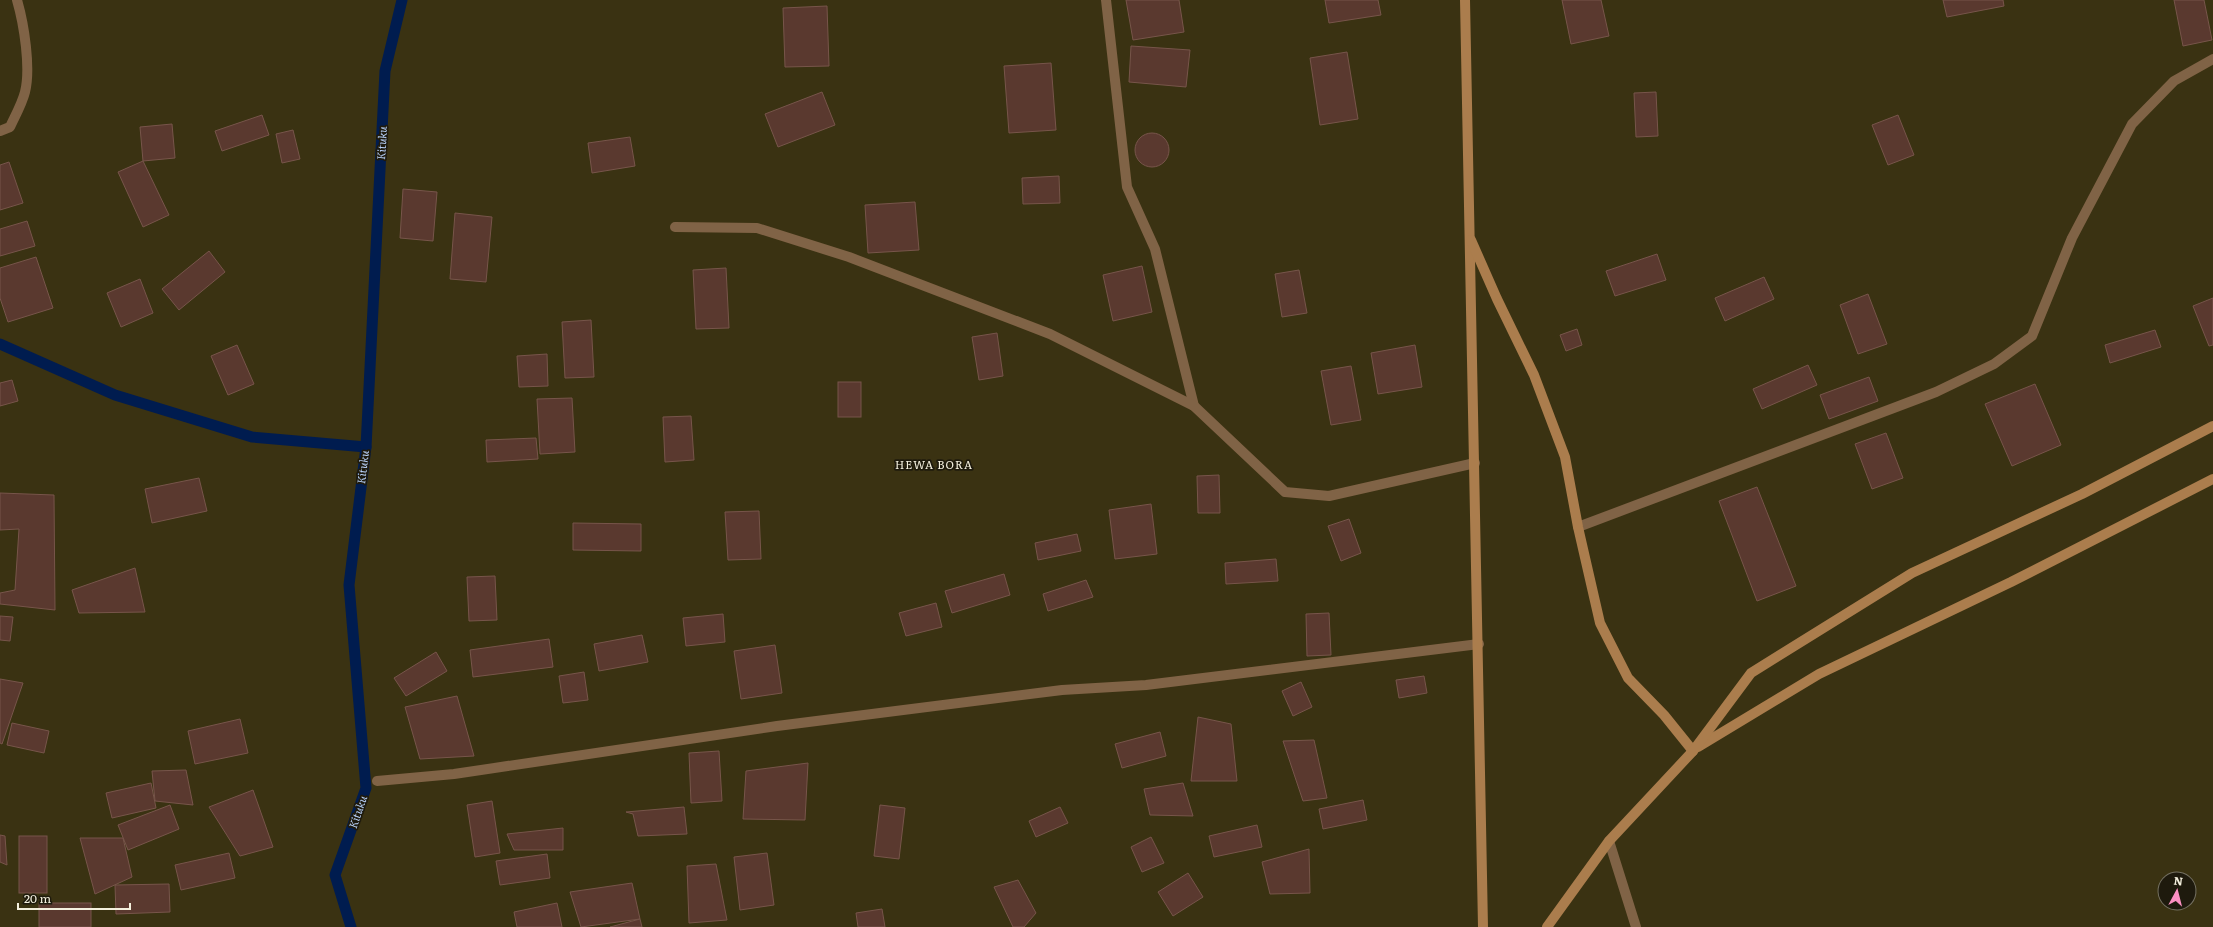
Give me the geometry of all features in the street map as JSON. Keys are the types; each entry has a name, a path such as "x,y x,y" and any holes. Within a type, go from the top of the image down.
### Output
{"street":[{"path":"0,131 10,127 25,92 27,58 22,17 17,0"},
{"path":"1106,0 1127,187 1155,249 1194,406"},
{"path":"1465,0 1479,644 1483,927"},
{"path":"1578,527 1936,392 1994,364 2032,336 2072,238 2132,124 2174,81 2213,59"},
{"path":"675,227 757,228 849,257 1050,334 1194,406 1285,492 1329,496 1475,462"},
{"path":"1469,234 1497,299 1534,375 1565,457 1578,527 1600,623 1628,678 1664,715 1693,751"},
{"path":"1547,927 1610,841 1693,751 1751,673 1912,573 2082,494 2213,426"},
{"path":"1693,751 1819,674 2011,582 2213,479"},
{"path":"377,781 454,774 777,726 1062,690 1154,684 1479,644"},
{"path":"1610,841 1636,927"}],"building":[{"path":"1126,0 1179,0 1184,32 1133,40"},
{"path":"1325,0 1378,0 1381,15 1329,23"},
{"path":"1562,0 1601,0 1609,36 1571,44"},
{"path":"1943,0 2003,0 2004,6 1947,17"},
{"path":"2174,0 2204,0 2212,40 2183,46"},
{"path":"827,6 829,66 785,67 783,8"},
{"path":"1131,46 1190,50 1186,87 1129,82"},
{"path":"1347,52 1358,119 1320,125 1310,58"},
{"path":"1051,63 1056,130 1009,133 1004,66"},
{"path":"822,92 835,125 778,147 765,114"},
{"path":"1656,92 1658,136 1636,137 1634,93"},
{"path":"262,115 269,135 222,151 215,131"},
{"path":"1898,115 1914,155 1888,165 1872,125"},
{"path":"172,124 175,158 143,161 140,127"},
{"path":"293,130 300,159 282,163 276,134"},
{"path":"1149,133 1155,133 1164,138 1168,144 1168,156 1164,162 1155,167 1149,167 1140,162 1135,153 1135,147 1140,138"},
{"path":"630,137 635,166 592,173 588,143"},
{"path":"143,161 169,215 143,227 118,172"},
{"path":"9,162 23,203 0,210 0,165"},
{"path":"1059,176 1060,203 1023,204 1022,178"},
{"path":"403,189 437,192 433,241 400,238"},
{"path":"915,202 919,250 868,253 865,205"},
{"path":"455,213 492,217 486,282 450,279"},
{"path":"27,221 35,246 0,256 0,229"},
{"path":"209,251 225,272 179,310 162,289"},
{"path":"1657,254 1666,280 1615,296 1606,271"},
{"path":"36,257 53,308 8,322 0,298 0,268"},
{"path":"1142,266 1152,312 1113,321 1103,275"},
{"path":"726,268 729,328 696,329 693,270"},
{"path":"1299,270 1307,313 1282,317 1275,274"},
{"path":"1764,277 1774,299 1725,321 1715,298"},
{"path":"140,279 153,313 121,327 107,293"},
{"path":"1868,294 1887,344 1858,354 1840,305"},
{"path":"2213,298 2213,345 2209,346 2193,306"},
{"path":"591,320 594,377 565,378 562,322"},
{"path":"1577,329 1582,345 1566,351 1560,335"},
{"path":"2155,330 2161,347 2110,363 2105,345"},
{"path":"997,333 1003,376 979,380 972,337"},
{"path":"237,345 254,384 228,395 211,356"},
{"path":"1415,345 1422,387 1378,394 1371,353"},
{"path":"547,354 548,386 519,387 517,356"},
{"path":"1808,365 1817,385 1762,409 1753,389"},
{"path":"1351,366 1361,420 1331,425 1321,371"},
{"path":"1869,377 1878,401 1829,419 1820,395"},
{"path":"12,380 18,401 0,406 0,383"},
{"path":"838,382 861,382 861,417 838,417"},
{"path":"2035,384 2061,445 2012,466 1985,404"},
{"path":"572,398 575,452 540,454 537,399"},
{"path":"691,416 694,460 665,462 663,417"},
{"path":"1886,433 1903,478 1872,489 1855,444"},
{"path":"536,438 538,459 487,462 486,440"},
{"path":"1219,475 1220,513 1198,513 1197,476"},
{"path":"199,478 207,511 152,523 145,489"},
{"path":"1757,487 1796,586 1757,601 1719,501"},
{"path":"0,493 54,495 55,610 0,604 0,593 15,590 19,529 0,530"},
{"path":"1151,504 1157,554 1115,559 1109,510"},
{"path":"759,511 761,559 728,560 725,512"},
{"path":"1349,519 1361,553 1341,561 1328,526"},
{"path":"573,523 641,524 641,551 573,550"},
{"path":"1077,534 1081,551 1038,560 1035,543"},
{"path":"1276,559 1278,581 1226,584 1225,563"},
{"path":"135,568 145,612 79,613 72,590"},
{"path":"1004,574 1010,595 952,613 945,591"},
{"path":"495,576 497,620 469,621 467,577"},
{"path":"1086,580 1093,597 1048,611 1043,594"},
{"path":"936,603 942,627 906,636 899,613"},
{"path":"1329,613 1331,655 1307,656 1306,614"},
{"path":"723,614 725,642 686,646 683,618"},
{"path":"0,616 13,617 10,641 0,640"},
{"path":"642,635 648,662 599,671 594,644"},
{"path":"549,639 553,667 473,677 470,650"},
{"path":"775,645 782,693 741,699 734,651"},
{"path":"436,652 447,671 406,696 394,678"},
{"path":"584,672 588,700 563,703 559,676"},
{"path":"1424,676 1427,693 1399,698 1396,680"},
{"path":"0,679 23,683 2,744 0,743"},
{"path":"1301,682 1312,707 1293,716 1282,691"},
{"path":"457,696 474,756 420,759 405,707"},
{"path":"1198,717 1231,724 1237,781 1191,781"},
{"path":"240,719 248,753 195,764 188,731"},
{"path":"12,723 49,731 44,753 7,745"},
{"path":"1160,732 1166,756 1122,768 1115,744"},
{"path":"1314,740 1327,798 1303,801 1283,741"},
{"path":"719,751 722,801 691,803 689,753"},
{"path":"808,763 805,820 743,819 746,771"},
{"path":"186,770 193,805 155,801 152,771"},
{"path":"151,783 156,808 112,818 106,793"},
{"path":"1183,783 1193,816 1150,815 1144,789"},
{"path":"253,790 273,847 240,856 209,807"},
{"path":"1363,800 1367,820 1323,829 1319,809"},
{"path":"492,801 500,853 475,857 467,805"},
{"path":"170,805 179,829 128,850 118,825"},
{"path":"880,805 905,808 899,859 874,856"},
{"path":"684,807 687,834 638,836 633,814 626,812"},
{"path":"1060,807 1068,823 1036,837 1029,821"},
{"path":"1257,825 1262,847 1214,857 1209,836"},
{"path":"563,828 563,850 514,850 507,834"},
{"path":"0,835 5,836 7,865 0,862"},
{"path":"19,836 47,836 47,893 19,893"},
{"path":"1151,837 1164,863 1142,872 1131,847"},
{"path":"80,838 123,838 132,877 95,894"},
{"path":"1309,849 1310,893 1270,894 1262,862"},
{"path":"229,853 235,878 181,890 175,865"},
{"path":"767,853 774,905 740,910 734,857"},
{"path":"547,854 550,878 500,885 496,861"},
{"path":"716,864 727,920 689,923 687,866"},
{"path":"1188,873 1203,897 1173,916 1158,892"},
{"path":"1018,880 1036,913 1024,927 1013,927 994,887"},
{"path":"632,883 640,919 581,927 570,892"},
{"path":"169,884 170,912 116,914 115,885"},
{"path":"39,903 91,903 91,927 39,927"},
{"path":"557,903 562,927 517,927 514,912"},
{"path":"882,909 885,927 858,927 856,913"},
{"path":"640,919 642,927 610,927"}],"waterway":[{"name":"Kituku","path":"351,927 335,875 366,788 349,585 366,447 385,71 402,0"},
{"path":"0,344 115,395 252,437 366,447"}],"district":[{"name":"HEWA BORA","path":"934,465"}]}
